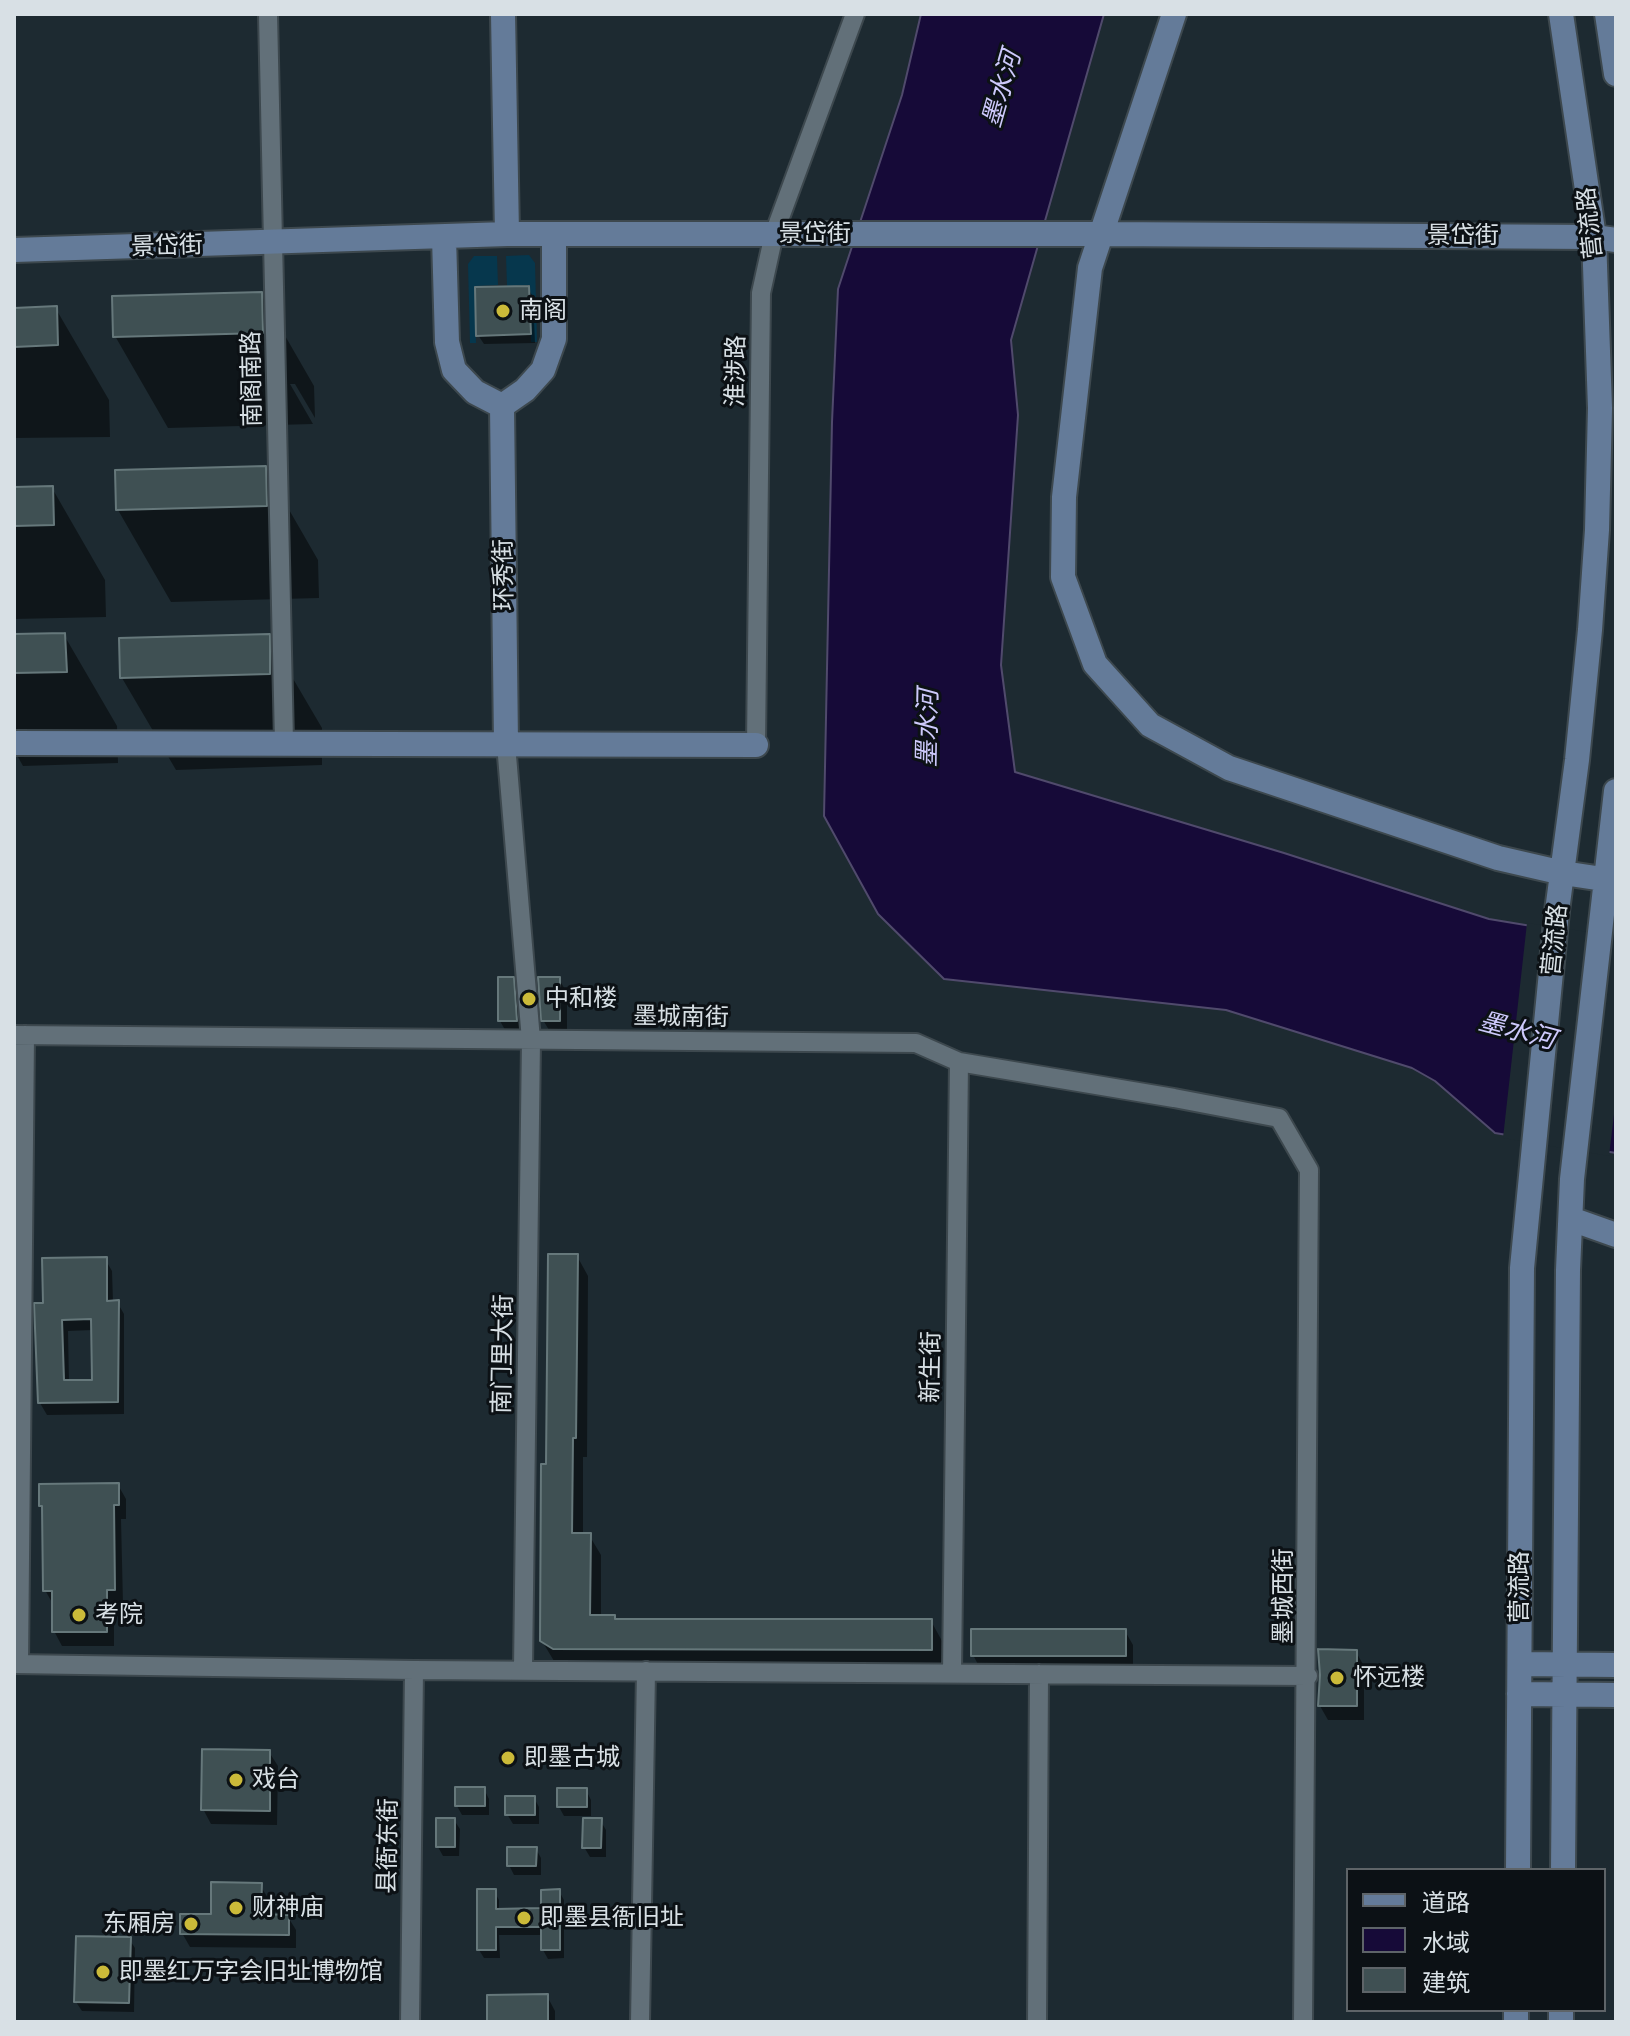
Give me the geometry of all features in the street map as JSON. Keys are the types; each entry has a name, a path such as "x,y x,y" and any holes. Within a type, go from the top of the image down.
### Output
{"street":[{"name":"南阁南路","path":"268,14 284,742"},
{"path":"503,14 507,234"},
{"name":"淮涉路","path":"756,745 761,293 774,234 855,14"},
{"path":"1174,14 1090,268 1066,482 1063,577 1095,664 1150,725 1229,768 1498,858 1611,880"},
{"name":"营流路","path":"1518,1868 1522,1268 1557,911 1580,731 1597,530 1605,239 1561,14"},
{"path":"1607,14 1616,74"},
{"name":"景岱街","path":"14,250 507,234 1102,234 1605,239"},
{"path":"444,237 447,342 454,370 475,392 502,406 525,390 543,370 554,339 554,234"},
{"name":"环秀街","path":"502,406 506,744"},
{"path":"14,743 756,745"},
{"name":"南门里大街","path":"506,744 531,1040 523,1669"},
{"name":"营流路","path":"1563,1868 1568,1270 1572,1179 1601,919 1611,880 1616,791"},
{"path":"20,1035 17,1664 1308,1676"},
{"name":"墨城南街","path":"20,1035 916,1043 959,1062 1279,1118 1309,1170"},
{"name":"新生街","path":"952,1673 959,1062"},
{"name":"墨城西街","path":"1303,2022 1308,1676 1309,1170"},
{"path":"1571,1219 1616,1235"},
{"path":"1520,1664 1616,1665"},
{"name":"县衙东街","path":"410,2022 414,1670"},
{"path":"640,2022 646,1671"},
{"path":"1037,2022 1039,1674"},
{"path":"1519,1694 1616,1695"}],"shaded area":[{"path":"529,255 535,263 537,342 531,342 530,285 507,286 506,256"},
{"path":"474,256 497,256 498,285 475,286 476,343 470,343 468,264"}],"water":[{"name":"墨水河","path":"921,14 1104,14 1011,340 1018,415 1001,665 1015,772 1489,919 1616,940 1616,1153 1495,1133 1435,1081 1412,1068 1226,1010 944,979 878,914 824,816 832,422 838,289 902,95"}],"pier":[{"path":"1527,923 1616,936 1616,1098 1609,1156 1503,1138"}],"building":[{"name":"南阁","path":"529,286 531,334 476,336 475,287"},
{"path":"262,292 263,333 113,337 112,296"},
{"path":"57,306 58,345 14,347 14,308"},
{"path":"266,466 267,506 116,510 115,470"},
{"path":"53,486 54,525 14,526 14,487"},
{"path":"65,633 67,672 14,673 14,634"},
{"path":"270,634 270,674 120,678 119,638"},
{"path":"498,977 514,977 517,1021 498,1021"},
{"path":"538,977 560,977 560,1021 541,1021"},
{"path":"548,1254 578,1254 572,1533 591,1533 590,1615 615,1615 615,1619 932,1619 932,1650 553,1649 540,1641 541,1464 546,1464"},
{"path":"107,1257 107,1301 119,1300 118,1402 38,1403 34,1303 43,1303 42,1258","holes":["91,1319 92,1380 64,1380 62,1320"]},
{"path":"119,1483 119,1505 114,1505 115,1590 107,1590 107,1632 52,1632 52,1591 43,1591 39,1484"},
{"path":"971,1629 1126,1629 1126,1656 971,1656"},
{"name":"怀远楼","path":"1318,1649 1357,1650 1357,1706 1318,1706"},
{"name":"戏台","path":"202,1749 270,1750 270,1811 201,1810"},
{"path":"455,1787 485,1787 485,1806 455,1806"},
{"path":"557,1788 587,1788 587,1807 557,1807"},
{"path":"505,1796 535,1796 535,1815 505,1815"},
{"path":"436,1818 455,1818 455,1847 436,1847"},
{"path":"583,1818 602,1818 601,1848 582,1848"},
{"path":"507,1847 537,1847 536,1866 507,1866"},
{"name":"财神庙","path":"211,1882 262,1883 261,1914 289,1915 289,1935 180,1934 180,1914 211,1914"},
{"path":"477,1889 496,1889 496,1909 541,1908 541,1890 560,1889 560,1950 541,1950 541,1927 496,1927 496,1950 477,1950"},
{"path":"76,1936 131,1937 129,2003 74,2002"},
{"path":"548,1994 548,2022 487,2022 487,1995"}],"place":[{"name":"南阁","path":"503,311"},
{"name":"中和楼","path":"529,999"},
{"name":"考院","path":"79,1615"},
{"name":"怀远楼","path":"1337,1678"},
{"name":"即墨古城","path":"508,1758"},
{"name":"戏台","path":"236,1780"},
{"name":"财神庙","path":"236,1908"},
{"name":"即墨县衙旧址","path":"524,1918"},
{"name":"东厢房","path":"191,1924"},
{"name":"即墨红万字会旧址博物馆","path":"103,1972"}]}
